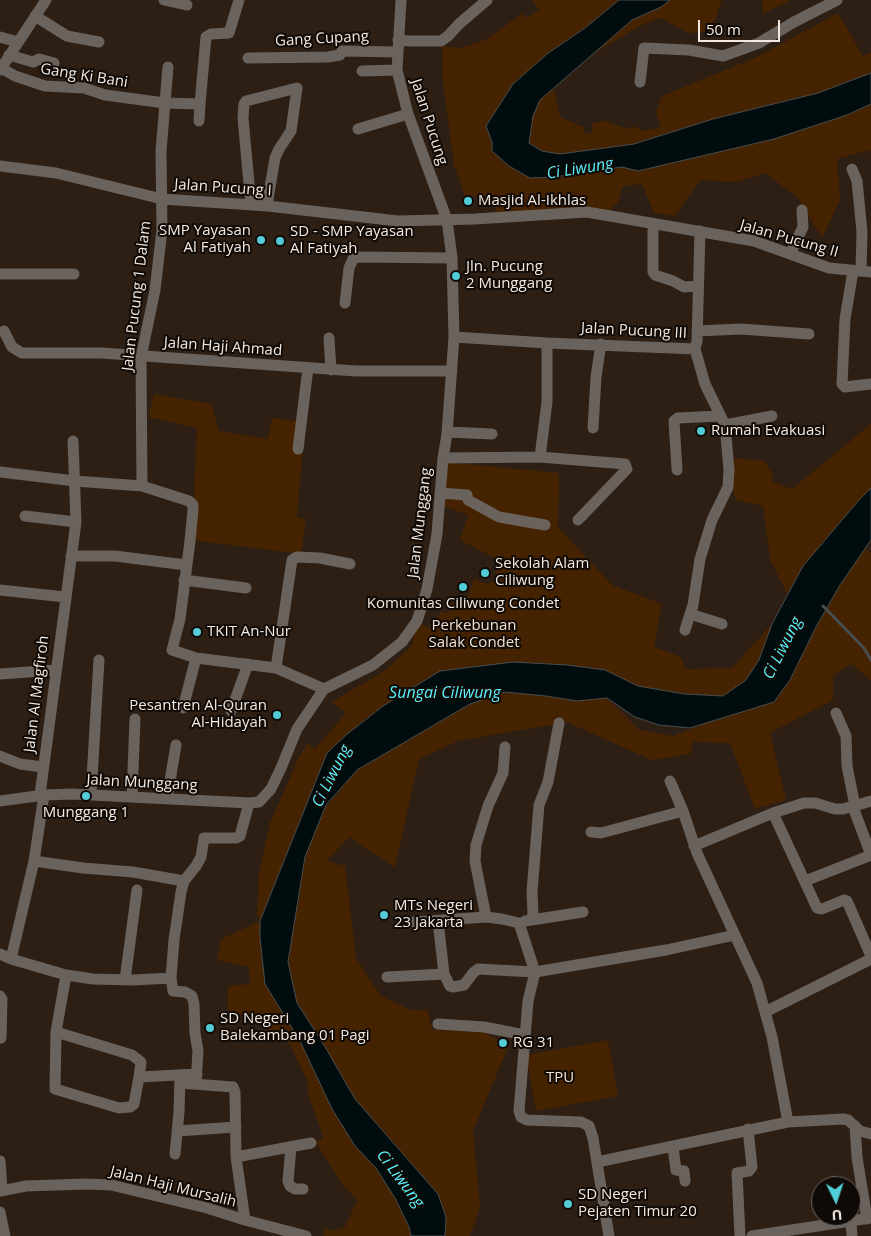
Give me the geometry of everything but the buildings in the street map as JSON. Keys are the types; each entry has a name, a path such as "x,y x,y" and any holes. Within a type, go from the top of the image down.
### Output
{"street":[{"path":"1,69 46,0"},
{"path":"164,0 186,5"},
{"path":"199,121 206,37 211,34 229,33 240,0"},
{"name":"Jalan Pucung","path":"401,0 397,70 408,114 447,220"},
{"path":"398,40 410,42 441,41 487,0"},
{"path":"640,82 644,48 690,50 714,56 723,56 759,43 837,0"},
{"path":"35,16 67,36 99,42"},
{"path":"0,36 18,42"},
{"name":"Gang Cupang","path":"248,58 328,57 338,56 342,51 398,52"},
{"name":"Gang Ki Bani","path":"9,55 33,62 40,59 54,63"},
{"name":"Jalan Pucung 1 Dalam","path":"142,486 141,357 155,290 160,252 162,230 161,152 168,67"},
{"name":"Gang Ki Bani","path":"1,69 37,84 84,88 105,95 165,104 200,104"},
{"path":"362,71 397,70"},
{"path":"251,205 243,118 244,104 246,101 297,88 292,131 279,149 276,158 268,206"},
{"path":"358,129 408,114"},
{"name":"Jalan Pucung I","path":"0,166 56,173 162,199 268,206 398,221 447,220"},
{"path":"852,169 857,181 858,191 862,236 862,272 845,319 842,384 845,387 871,384"},
{"path":"790,254 803,227 802,210"},
{"name":"Jalan Pucung II","path":"447,220 587,212 754,241 829,268 862,272"},
{"name":"Jalan Munggang","path":"324,689 373,665 402,642 416,621 427,589 437,534 454,337 452,258 447,220"},
{"path":"653,230 653,272 655,275 684,287 697,286"},
{"path":"695,349 700,231"},
{"path":"344,303 349,268 353,259 358,257 452,258"},
{"path":"0,274 74,274"},
{"path":"697,331 741,329 809,334"},
{"name":"Jalan Haji Ahmad","path":"4,331 12,347 22,353 102,353 331,370 452,371"},
{"name":"Jalan Pucung III","path":"454,337 695,349 702,376 723,420 729,470 728,486 712,520 700,559 693,605 685,630"},
{"path":"330,338 331,370"},
{"path":"540,457 547,402 547,343"},
{"path":"592,428 601,344"},
{"path":"298,450 308,368"},
{"path":"677,470 674,421 678,418 723,420 772,416"},
{"path":"447,432 492,434"},
{"name":"Jalan Al Magfiroh","path":"11,959 34,861 42,795 43,766 76,522 73,441"},
{"path":"443,458 540,457 623,463 627,466 578,520"},
{"path":"0,472 75,481 142,486 186,500 192,505 190,542 180,619 172,650 196,658 276,668 324,689 297,730 282,768 271,789 262,800 249,803 240,836 236,838 204,838 201,857 184,881 177,916 171,978 173,991 185,992 192,996 198,1051 197,1079"},
{"path":"440,493 467,495 468,500 499,517 545,525"},
{"path":"25,516 76,522"},
{"path":"71,556 115,556 186,565"},
{"path":"276,668 292,560 297,557 320,558 350,564"},
{"path":"184,580 246,588"},
{"path":"0,590 65,597"},
{"path":"690,614 722,624"},
{"path":"183,708 196,658"},
{"path":"91,795 99,660"},
{"path":"231,711 248,664"},
{"path":"0,674 56,670"},
{"path":"805,881 871,855 854,806 847,766 846,736 836,713"},
{"path":"132,797 135,719"},
{"path":"531,919 533,915 532,892 539,805 548,782 559,722"},
{"path":"167,799 176,745"},
{"path":"486,917 475,860 476,845 488,806 503,773 505,748"},
{"path":"0,756 20,764 43,766"},
{"path":"670,781 683,811 694,846 757,984 772,1037 788,1122"},
{"name":"Jalan Munggang","path":"0,801 42,795 91,795 249,803"},
{"path":"694,846 773,813 804,803 815,803 835,809 871,801"},
{"path":"591,832 601,833 683,811"},
{"path":"765,1012 871,958 847,901 844,900 822,909 817,908 773,813"},
{"path":"34,861 83,868 133,872 184,881"},
{"path":"125,980 137,890"},
{"path":"414,922 486,917 519,923 531,919 582,912"},
{"path":"438,921 444,974 450,986 453,987 464,985 478,969 535,972 666,950 735,935"},
{"path":"519,923 535,972 528,1001 519,1100 521,1117 527,1120 581,1122 587,1124 593,1138 609,1236"},
{"path":"0,954 66,975 94,979 171,978"},
{"path":"387,977 444,974"},
{"path":"56,1032 132,1055 141,1062 134,1104 130,1107 119,1108 55,1089 56,1032 66,975"},
{"path":"0,996 2,999 1,1038"},
{"path":"438,1024 484,1027 525,1035"},
{"path":"139,1076 197,1079 233,1087 235,1092 236,1157 245,1220"},
{"path":"175,1154 180,1079"},
{"path":"597,1162 788,1122 843,1119 848,1120 860,1130 871,1134"},
{"path":"855,1126 857,1157 869,1218"},
{"path":"177,1130 236,1127"},
{"path":"740,1236 737,1173 748,1171 752,1167 748,1129"},
{"path":"236,1157 311,1143"},
{"path":"291,1147 288,1181 290,1186 295,1189 303,1189"},
{"path":"673,1147 676,1170 684,1171 685,1181"},
{"path":"0,1162 1,1190"},
{"name":"Jalan Haji Mursalih","path":"1,1190 34,1185 111,1185 208,1208 306,1236"},
{"path":"0,1212 6,1236"},
{"path":"752,1236 777,1235 825,1226"}],"green space":[{"path":"532,0 619,0 585,28 547,54 513,84 486,126 493,151 508,166 530,178 554,177 622,167 638,171 774,139 847,115 871,104 871,154 869,150 837,159 840,200 822,238 797,197 765,173 737,182 700,180 675,216 654,213 642,184 623,186 617,204 600,218 496,213 495,196 465,196 454,165 442,75 442,46 460,48 485,40 523,13 526,18 539,10"},
{"path":"670,0 722,0 711,32 689,33 660,18 642,25 591,55 632,20 661,7"},
{"path":"763,0 791,0 762,14"},
{"path":"838,13 863,56 871,52 871,73 818,93 713,119 634,144 560,154 542,151 529,144 533,116 540,100 554,88 560,117 584,127 584,133 591,133 593,123 606,121 627,129 632,126 645,131 661,127 656,112 662,96 757,57"},
{"path":"154,394 211,404 219,431 268,439 272,418 305,422 297,517 306,519 301,554 192,540 197,428 148,417"},
{"path":"871,424 871,488 804,566 787,594 770,559 763,506 736,500 731,484 730,458 765,461 773,476 771,481 792,489"},
{"name":"Perkebunan Salak Condet","path":"444,458 454,463 559,473 558,527 612,585 662,604 654,647 681,657 686,669 732,668 772,624 759,660 746,680 723,696 684,694 640,687 605,670 567,665 513,662 383,706 346,735 327,754 260,921 257,913 259,874 270,823 299,757 308,743 315,749 346,713 332,702 386,670 412,645 417,622 432,629 440,612 449,613 453,598 467,600 474,579 487,584 495,580 499,560 460,540 468,515 441,505"},
{"path":"865,548 871,554 871,680 851,664 833,676 833,700 770,733 786,800 755,809 730,743 693,742 690,754 651,760 567,722 458,741 419,759 395,867 349,837 327,861 345,866 356,958 381,996 411,1010 428,1010 432,1030 484,1032 508,1047 473,1131 480,1207 470,1236 445,1236 446,1217 438,1194 355,1099 297,1002 288,962 294,917 305,857 325,808 357,770 470,704 505,692 577,701 607,698 639,730 673,736 713,720 774,702 790,680 840,585"},
{"path":"260,921 265,984 300,1041 332,1109 355,1146 376,1168 395,1198 409,1227 411,1236 323,1236 325,1228 333,1231 345,1227 357,1200 341,1183 316,1142 321,1140 323,1136 308,1094 308,1082 288,1041 276,1043 256,1016 228,1014 228,986 250,984 249,967 217,960 221,939"},
{"name":"TPU","path":"608,1040 618,1096 536,1111 526,1055"}],"water":[{"name":"Ci Liwung","path":"619,0 670,0 661,7 632,20 540,100 533,116 529,143 542,151 560,154 634,144 713,119 818,93 871,73 871,104 847,115 774,139 638,171 622,167 554,177 530,178 509,166 492,151 492,142 486,126 513,84 547,54 585,28"},
{"name":"Sungai Ciliwung","path":"871,488 871,540 840,585 816,627 790,680 774,702 690,728 659,725 635,717 607,698 577,701 505,692 470,704 357,770 326,805 305,857 288,962 297,1003 355,1099 438,1194 446,1217 445,1236 411,1236 409,1227 395,1198 376,1168 355,1146 332,1109 300,1041 265,984 260,921 327,753 346,735 383,706 440,671 513,662 567,665 605,670 638,686 684,694 723,696 746,680 759,660 772,624 803,566"}],"waterway":[{"path":"823,606 864,648 871,660"}],"place":[{"name":"Masjid Al-Ikhlas","path":"468,201"},
{"name":"SMP Yayasan Al Fatiyah","path":"261,240"},
{"name":"SD - SMP Yayasan Al Fatiyah","path":"280,241"},
{"name":"Jln. Pucung 2 Munggang","path":"456,276"},
{"name":"Rumah Evakuasi","path":"701,431"},
{"name":"Sekolah Alam Ciliwung","path":"485,573"},
{"name":"Komunitas Ciliwung Condet","path":"463,587"},
{"name":"TKIT An-Nur","path":"197,632"},
{"name":"Pesantren Al-Quran Al-Hidayah","path":"277,715"},
{"name":"Munggang 1","path":"86,796"},
{"name":"MTs Negeri 23 Jakarta","path":"384,915"},
{"name":"SD Negeri Balekambang 01 Pagi","path":"210,1028"},
{"name":"RG 31","path":"503,1043"},
{"name":"SD Negeri Pejaten Timur 20","path":"568,1204"}]}
